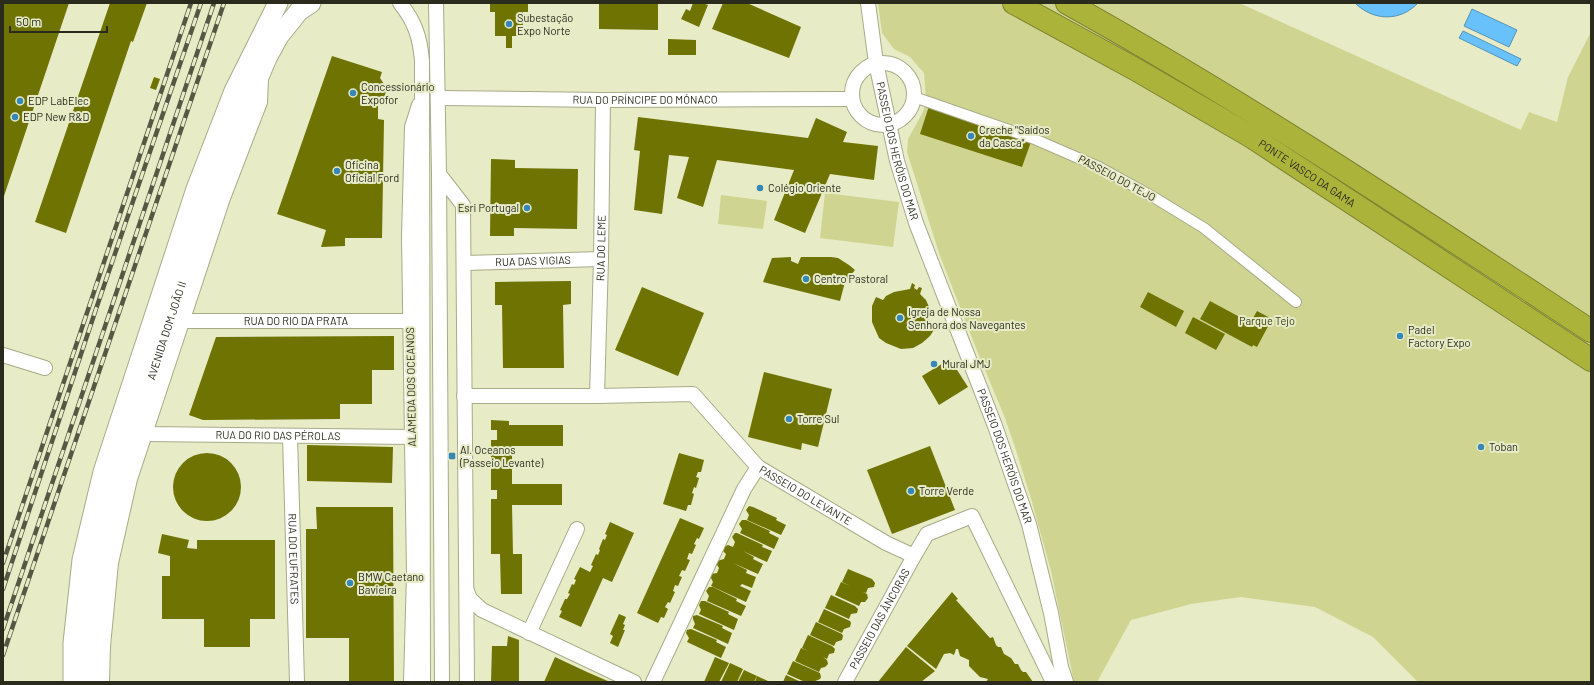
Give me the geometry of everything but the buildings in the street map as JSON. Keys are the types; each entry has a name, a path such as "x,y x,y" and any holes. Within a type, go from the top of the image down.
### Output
{"highway":[{"name":"PONTE VASCO DA GAMA","path":"1014,3 1129,66 1252,137 1591,360"},
{"name":"PONTE VASCO DA GAMA","path":"1066,3 1151,50 1265,119 1591,332"}],"main road":[{"name":"AVENIDA DOM JOÃO II","path":"73,682 73,643 82,560 103,472 196,189 234,91 278,3"},
{"name":"AVENIDA DOM JOÃO II","path":"90,682 90,644 98,563 119,477 212,194 262,72 279,36 300,11 311,3"}],"street":[{"name":"ALAMEDA DOS OCEANOS","path":"400,3 409,15 417,33 422,61 423,682"},
{"path":"436,3 439,174 442,682"},
{"name":"PASSEIO DOS HERÓIS DO MAR","path":"868,3 876,64 888,126 897,161 916,223 995,426 1029,524 1051,613 1061,667 1066,682"},
{"path":"887,63 902,69 912,82 914,97 909,111 904,117 888,126 876,124 863,118 858,112 852,99 852,90 858,76 864,70 876,64 887,63"},
{"path":"102,682 103,646 111,562 130,479 223,198 260,102 262,72"},
{"name":"ALAMEDA DOS OCEANOS","path":"411,682 414,574 409,236 412,127 423,95"},
{"name":"PASSEIO DO TEJO","path":"914,97 1032,138 1099,167 1155,198 1204,228 1296,302"},
{"name":"RUA DO PRÍNCIPE DO MÓNACO","path":"438,98 603,100 852,99"},
{"name":"RUA DO LEME","path":"597,396 601,260 603,100"},
{"path":"439,174 463,205 467,682"},
{"name":"RUA DAS VIGIAS","path":"464,263 601,260"},
{"name":"RUA DO RIO DA PRATA","path":"182,321 410,321"},
{"path":"3,355 45,368"},
{"name":"PASSEIO DO LEVANTE","path":"464,396 693,394 758,467 886,542 914,556"},
{"name":"RUA DO RIO DAS PÉROLAS","path":"145,434 412,437"},
{"name":"RUA DO EUFRATES","path":"290,436 297,682"},
{"path":"653,682 744,489 758,467"},
{"path":"914,556 927,534 972,516 1054,682"},
{"path":"529,633 577,529"},
{"name":"PASSEIO DAS ÂNCORAS","path":"845,682 914,556"},
{"path":"467,591 470,599 475,605 492,616 634,682"},
{"path":"467,631 474,618 483,615 492,616"},
{"path":"1058,682 1061,667"}],"green space":[{"name":"Parque Tejo","path":"878,3 1239,3 1521,130 1529,112 1557,122 1568,77 1591,32 1591,682 1418,682 1373,637 1315,607 1241,597 1191,604 1131,620 1097,682 1074,682 1051,571 1016,450 1005,418 940,256 907,152 908,139 923,112 926,101 924,73 910,57 894,49 882,33"},
{"path":"825,193 899,202 893,247 820,238"},
{"path":"721,195 767,201 763,229 718,224"}],"water":[{"path":"1355,3 1418,3 1403,14 1386,17 1370,13"},
{"path":"1472,9 1517,30 1509,47 1464,26"},
{"path":"1463,31 1521,59 1517,66 1459,38"}],"railway":[{"path":"3,563 191,3"},
{"path":"3,589 96,309 201,3"},
{"path":"3,629 214,3"},
{"path":"3,655 224,3"}],"place":[{"name":"Subestação Expo Norte","path":"509,24"},
{"name":"Concessionário Expofor","path":"353,93"},
{"name":"EDP LabElec","path":"20,101"},
{"name":"EDP New R&D","path":"15,117"},
{"name":"Creche \"Saídos da Casca\"","path":"971,136"},
{"name":"Oficina Oficial Ford","path":"337,171"},
{"name":"Colégio Oriente","path":"760,188"},
{"name":"Esri Portugal","path":"527,208"},
{"name":"Centro Pastoral","path":"806,279"},
{"name":"Igreja de Nossa Senhora dos Navegantes","path":"900,318"},
{"name":"Padel Factory Expo","path":"1400,336"},
{"name":"Mural JMJ","path":"934,364"},
{"name":"Torre Sul","path":"789,419"},
{"name":"Toban","path":"1481,447"},
{"name":"Al. Oceanos (Passeio Levante)","path":"452,456"},
{"name":"Torre Verde","path":"911,491"},
{"name":"BMW Caetano Bavieira","path":"350,583"}]}
